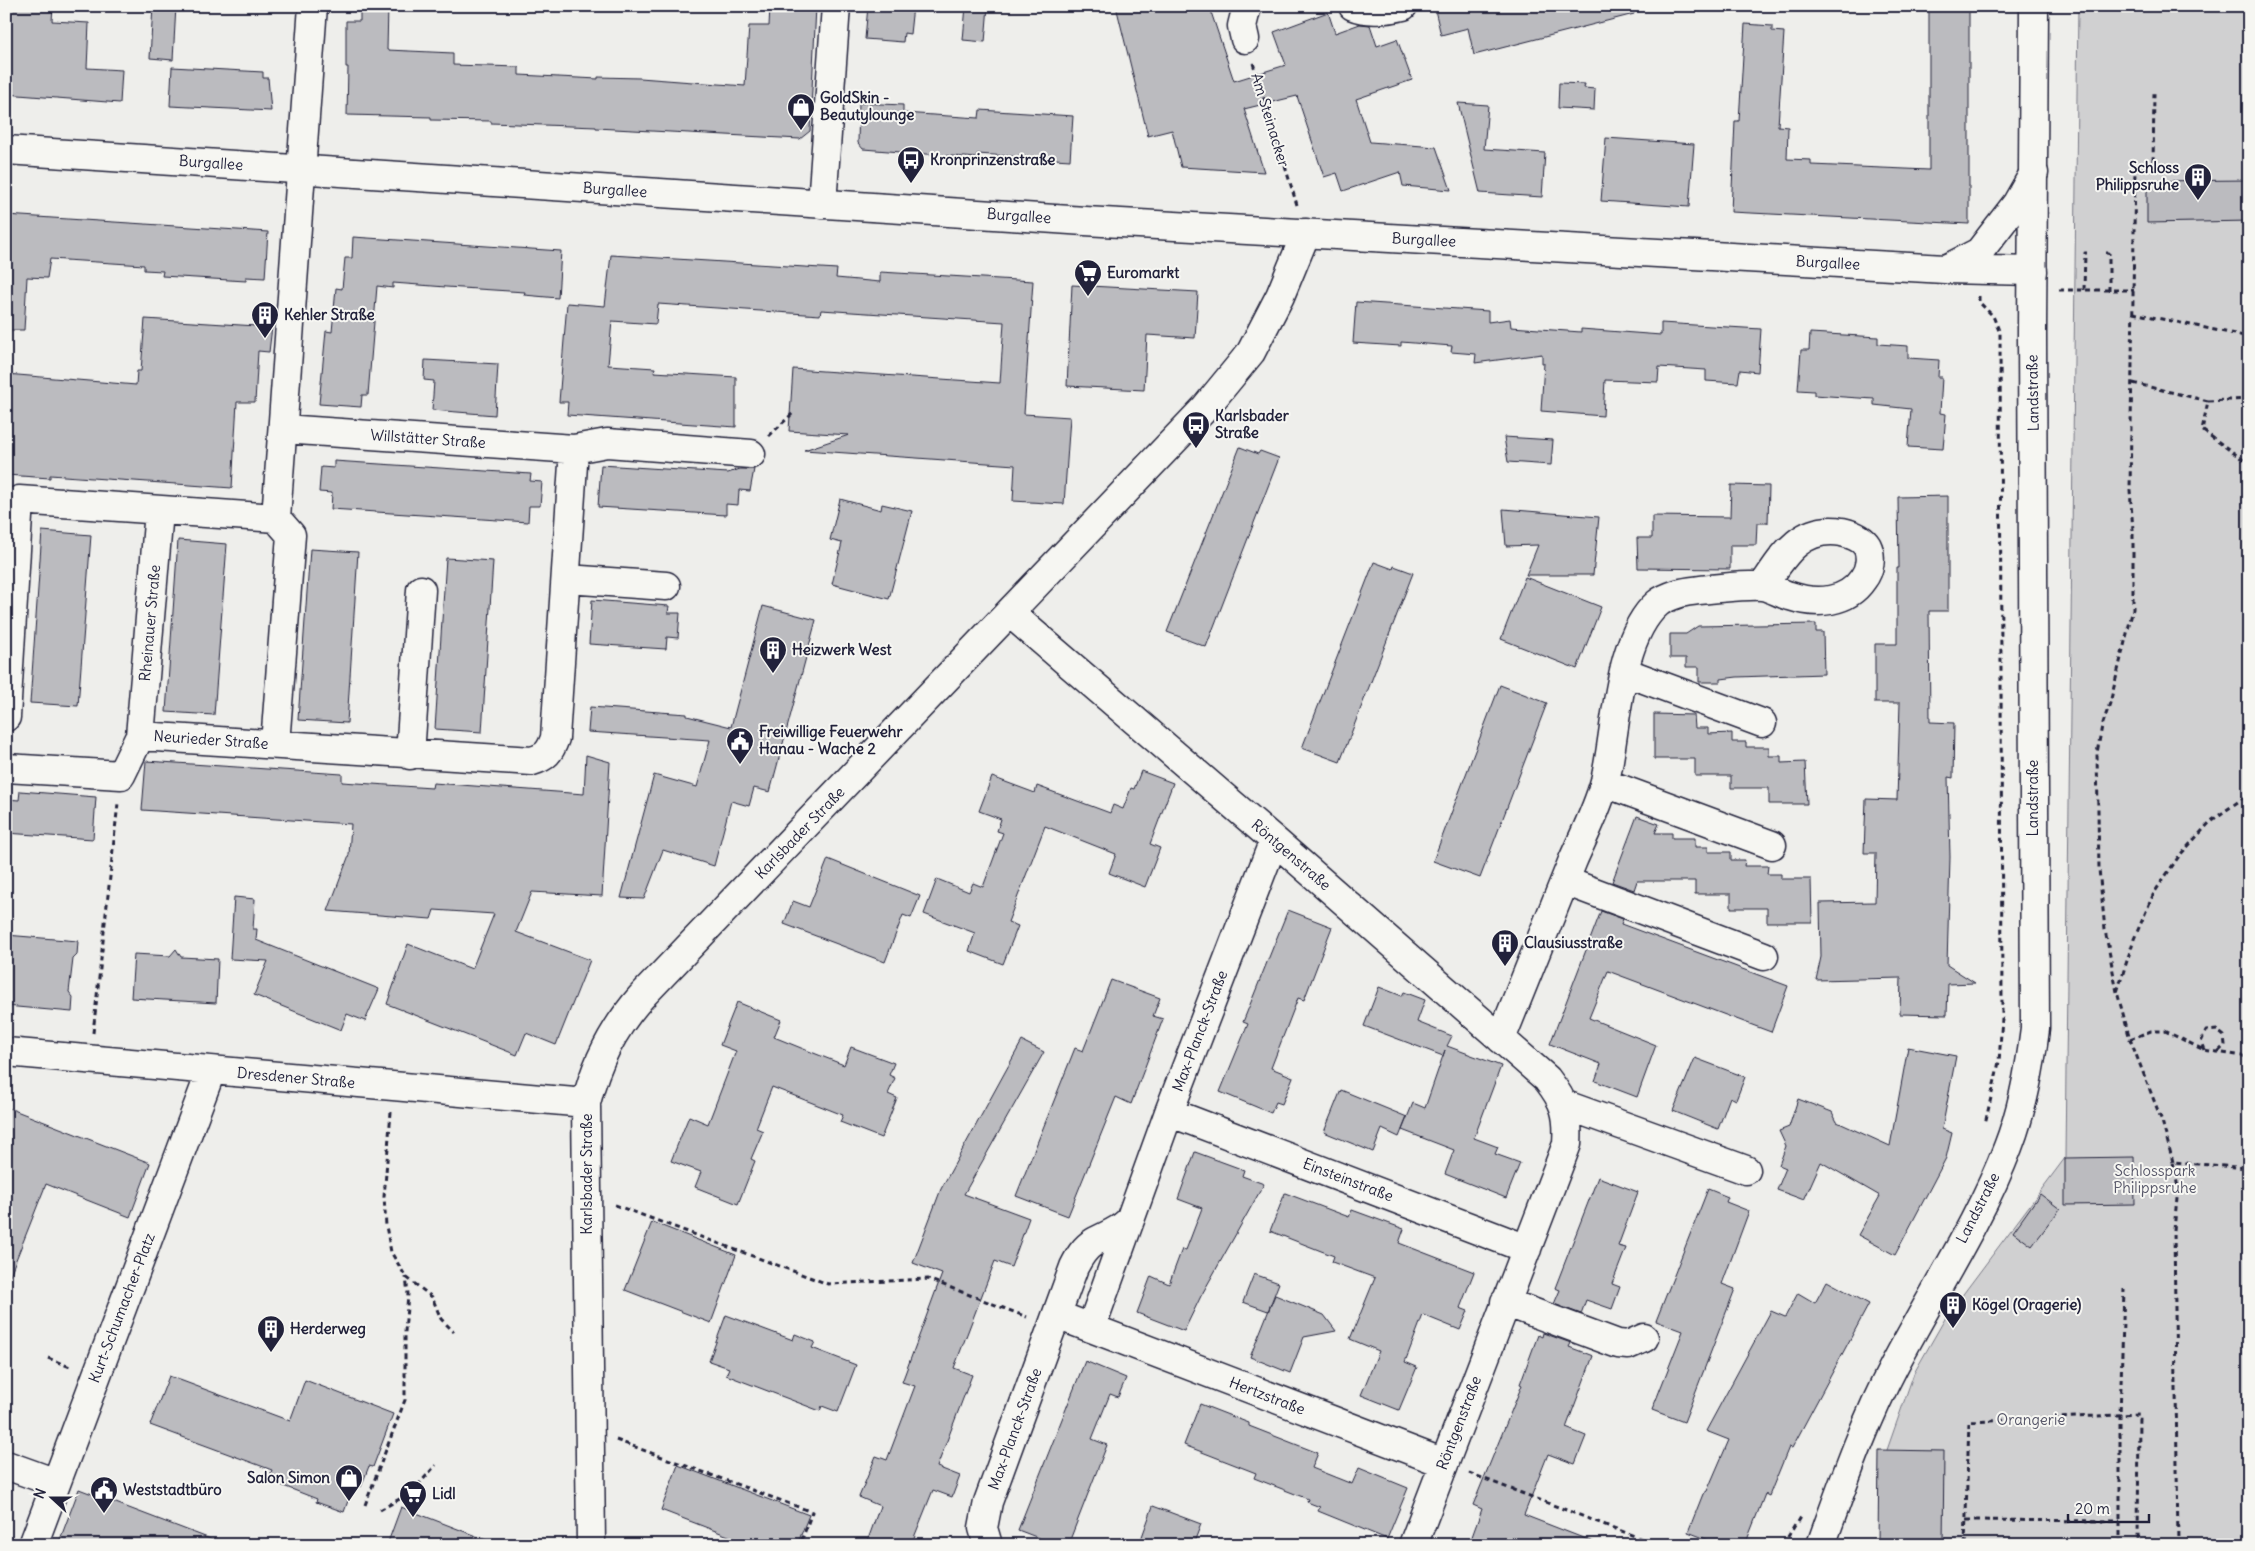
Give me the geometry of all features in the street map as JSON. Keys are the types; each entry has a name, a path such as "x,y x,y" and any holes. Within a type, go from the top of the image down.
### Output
{"street":[{"path":"275,744 291,536 276,518 313,6"},
{"path":"822,204 836,6"},
{"path":"1245,39 1242,26 1247,6"},
{"path":"1353,6 1360,9 1384,9 1403,6"},
{"name":"Landstraße","path":"1821,1545 1871,1414 1894,1366 1997,1174 2016,1124 2030,1062 2034,1029 2034,6"},
{"name":"Burgallee","path":"6,150 822,204 1979,270 2033,280"},
{"path":"1945,269 1966,260 1978,252 2017,203 2034,173"},
{"name":"Karlsbader Straße","path":"591,1545 586,1103 603,1052 614,1032 635,1004 1010,613 1239,370 1255,346 1280,296 1306,233"},
{"name":"Willstätter Straße","path":"283,429 574,449 608,443 751,454"},
{"path":"574,449 567,579 666,586"},
{"path":"6,717 12,499 276,518"},
{"name":"Rheinauer Straße","path":"140,736 159,511"},
{"name":"Neurieder Straße","path":"121,775 140,736 410,755 532,761 543,758 551,750 555,738 567,579"},
{"path":"1501,1039 1605,783 1631,643 1638,628 1650,611 1660,602 1678,593 1764,586"},
{"path":"410,755 421,590"},
{"name":"Röntgenstraße","path":"1010,613 1274,840 1547,1079 1560,1096 1568,1126 1567,1144 1413,1545"},
{"path":"1625,672 1762,724"},
{"path":"6,768 121,775"},
{"path":"1605,783 1772,845"},
{"name":"Max-Planck-Straße","path":"1090,1328 1169,1112 1274,840"},
{"path":"1565,881 1764,956"},
{"name":"Dresdener Straße","path":"6,1052 586,1103"},
{"name":"Kurt-Schumacher-Platz","path":"33,1545 211,1071"},
{"path":"1563,1104 1746,1170"},
{"name":"Einsteinstraße","path":"1169,1112 1527,1248"},
{"name":"Max-Planck-Straße","path":"988,1545 983,1528 988,1502 1074,1267 1081,1254 1095,1241 1115,1232 1128,1222"},
{"path":"1505,1302 1618,1344 1628,1345 1644,1338"},
{"path":"1055,1321 1090,1328"},
{"name":"Hertzstraße","path":"1090,1328 1444,1463"},
{"path":"6,1465 56,1484"}],"path":[{"name":"Am Steinacker","path":"1245,39 1306,233"},
{"path":"2154,93 2153,168 2135,168 2130,490 2133,530 2133,609 2110,703 2102,726 2097,753 2099,870 2105,930 2117,992 2130,1039 2162,1121 2178,1188 2174,1230 2178,1545"},
{"path":"2084,290 2084,253 2087,253"},
{"path":"2106,253 2109,253 2109,290"},
{"path":"1979,270 1979,302 1993,316 2000,333 2002,1018 1999,1062"},
{"path":"2033,280 2084,290 2134,290"},
{"path":"2133,313 2249,337"},
{"path":"2133,383 2208,401 2249,399"},
{"path":"2208,401 2202,430 2249,464"},
{"path":"751,454 794,412"},
{"path":"88,1058 96,1017 121,775"},
{"path":"2117,992 2134,939 2159,886 2179,856 2211,821 2249,794"},
{"path":"2130,1039 2157,1030 2166,1031 2204,1050 2249,1057"},
{"path":"2204,1050 2201,1042 2206,1031 2217,1030 2224,1036 2225,1045 2217,1053"},
{"path":"394,1086 384,1197 386,1226 391,1252 406,1277 432,1298 441,1320 454,1332"},
{"path":"2173,1162 2249,1168"},
{"path":"586,1194 828,1284 928,1279 1055,1321"},
{"path":"365,1504 405,1400 405,1332 408,1294 406,1277"},
{"path":"2120,1545 2120,1416 2124,1289"},
{"path":"1965,1545 1969,1422 2139,1414 2138,1545"},
{"path":"589,1430 812,1512 800,1545"},
{"path":"1444,1463 1658,1545"},
{"path":"380,1510 412,1492 436,1465"},
{"path":"1966,1520 2120,1521"}],"green space":[{"name":"Schlosspark Philippsruhe","path":"2078,6 2249,6 2249,1545 1878,1545 1887,1450 1914,1373 1946,1317 2065,1158"}],"building":[{"path":"6,6 53,6 52,21 89,23 87,68 122,70 120,103 6,94"},
{"path":"153,6 176,6 173,60 150,58"},
{"path":"360,6 388,6 387,50 453,53 453,65 519,67 519,75 598,79 598,77 640,78 745,86 749,26 769,26 770,6 816,6 810,131 800,139 491,123 491,121 431,120 431,117 347,115 348,67 346,67 346,21 360,21"},
{"path":"868,6 913,6 910,34 904,33 903,42 865,39"},
{"path":"966,6 988,6 985,42 963,40"},
{"path":"1116,6 1209,6 1234,81 1286,65 1274,32 1328,12 1335,33 1360,24 1370,25 1377,46 1397,39 1412,80 1356,99 1370,142 1436,147 1451,190 1403,186 1400,172 1343,191 1337,173 1324,177 1297,96 1244,109 1264,172 1181,167 1172,130 1148,136"},
{"path":"1434,6 1633,6 1634,14 1474,55 1468,28 1441,35"},
{"path":"1929,6 1969,6 1969,224 1731,212 1735,121 1739,121 1745,24 1772,26 1772,31 1784,32 1778,126 1788,127 1787,159 1811,160 1811,165 1929,170"},
{"path":"172,67 263,72 263,78 268,78 271,111 170,106"},
{"path":"1559,83 1585,84 1584,88 1595,89 1594,110 1558,108"},
{"path":"859,103 903,105 903,113 979,118 980,110 1073,116 1070,160 977,154 977,158 863,149 858,143"},
{"path":"1458,103 1488,105 1484,149 1545,153 1542,197 1480,193"},
{"path":"1606,138 1694,144 1689,207 1601,201"},
{"name":"Schloss Philippsruhe","path":"2249,180 2249,221 2147,223 2147,181"},
{"path":"6,215 268,232 265,278 246,277 246,281 162,276 163,271 144,270 144,265 50,259 47,278 27,277 24,330 6,330"},
{"path":"353,237 561,251 558,298 524,295 525,292 393,283 393,288 377,286 368,395 362,395 361,407 319,404 326,331 332,332 336,288 342,289 345,258 352,258"},
{"path":"611,255 837,269 836,278 880,282 880,272 1033,281 1024,414 1070,417 1064,504 1013,501 1015,465 804,450 849,435 789,431 793,369 1000,383 1004,322 821,310 820,315 658,304 656,324 612,321 608,365 655,368 654,372 736,377 736,427 567,415 568,402 559,402 567,303 605,306"},
{"path":"1072,285 1198,292 1195,338 1147,335 1144,390 1067,386"},
{"path":"1356,302 1488,311 1488,322 1510,319 1511,327 1581,332 1581,329 1661,335 1661,323 1761,329 1758,372 1740,370 1738,383 1706,381 1706,370 1659,367 1658,382 1605,380 1603,416 1541,411 1544,363 1542,363 1542,354 1475,363 1476,354 1451,352 1452,346 1401,342 1401,346 1353,343"},
{"path":"145,319 272,327 269,352 258,351 255,402 237,402 232,488 50,475 50,478 6,475 6,374 136,385 137,371 141,371"},
{"path":"1810,333 1878,337 1878,344 1908,346 1908,358 1939,360 1938,377 1942,377 1940,413 1946,414 1943,449 1908,447 1911,409 1874,405 1874,399 1814,395 1814,391 1798,390 1801,350 1809,350"},
{"path":"425,360 498,364 495,415 432,410 434,381 424,380"},
{"path":"1504,437 1553,440 1551,465 1508,462"},
{"path":"1240,447 1258,454 1260,451 1279,458 1206,647 1167,632"},
{"path":"334,461 531,474 530,481 542,482 540,506 529,506 528,522 331,509 332,493 319,492 321,467 334,468"},
{"path":"601,465 728,473 740,469 754,469 750,491 739,490 738,505 726,504 726,515 598,507"},
{"path":"1731,485 1769,486 1768,523 1757,523 1756,545 1730,545 1730,569 1638,568 1637,538 1652,538 1652,516 1730,517"},
{"path":"1948,496 1948,611 1929,611 1930,722 1954,723 1953,778 1948,777 1950,857 1947,965 1975,983 1948,984 1947,1015 1900,1014 1901,978 1816,980 1821,957 1820,903 1875,902 1876,853 1864,853 1866,799 1897,800 1900,703 1875,703 1875,644 1897,644 1898,497"},
{"path":"840,499 881,510 882,504 912,511 889,599 832,584 842,543 830,540"},
{"path":"1503,509 1599,517 1593,575 1526,575 1538,545 1506,546"},
{"path":"42,531 91,535 78,706 30,703"},
{"path":"178,540 227,544 214,715 166,712"},
{"path":"310,549 358,552 347,723 298,720"},
{"path":"446,558 493,561 482,732 435,729"},
{"path":"1374,562 1393,569 1394,566 1413,573 1340,762 1302,748"},
{"path":"1525,577 1601,607 1577,669 1501,639"},
{"path":"592,600 669,606 668,613 680,613 678,638 667,637 666,649 589,644"},
{"path":"763,606 816,620 770,792 754,788 749,806 731,801 714,866 663,850 644,899 621,898 654,775 697,787 710,740 588,732 590,707 687,714 687,716 731,727"},
{"path":"1816,624 1816,632 1823,632 1824,674 1737,677 1721,679 1721,682 1699,682 1699,667 1686,667 1686,658 1670,658 1670,634 1686,634 1698,626"},
{"path":"1500,685 1547,703 1480,878 1433,861"},
{"path":"1654,714 1694,715 1695,728 1708,728 1708,734 1732,733 1732,742 1746,742 1746,747 1769,747 1769,756 1781,756 1781,763 1805,762 1807,804 1769,804 1769,788 1731,788 1731,776 1695,776 1695,759 1654,759"},
{"path":"586,755 610,762 602,896 532,892 516,932 590,960 556,1045 526,1033 517,1055 387,1004 408,944 472,969 494,914 434,910 431,919 328,911 349,855 351,824 142,810 146,761 342,774 342,782 432,788 433,783 584,794"},
{"path":"1141,771 1173,783 1150,844 1160,848 1145,887 1109,873 1116,854 1045,826 1008,922 1018,926 1003,964 969,951 975,933 924,914 937,879 969,892 973,883 983,887 1003,833 997,831 1001,819 979,811 992,777 1035,793 1037,786 1110,813 1113,805 1123,809 1131,788 1134,789"},
{"path":"20,791 96,797 93,839 6,833 6,799 19,800"},
{"path":"1637,816 1659,824 1655,833 1672,833 1672,838 1695,838 1695,847 1708,847 1708,852 1731,852 1731,860 1745,860 1744,866 1768,866 1767,874 1781,874 1781,879 1811,879 1812,922 1767,922 1767,908 1731,908 1731,894 1695,894 1695,881 1637,881 1634,890 1612,882"},
{"path":"828,859 920,896 911,918 903,915 885,962 784,924 793,901 809,907"},
{"path":"234,897 255,899 253,929 257,929 256,940 379,989 365,1021 347,1014 341,1030 254,995 268,961 230,959"},
{"path":"1288,910 1332,927 1304,1000 1298,998 1271,1068 1293,1077 1282,1104 1276,1102 1271,1113 1220,1092 1248,1024 1243,1022"},
{"path":"1601,911 1623,919 1621,924 1788,986 1771,1032 1608,971 1589,1018 1656,1045 1637,1097 1595,1081 1601,1064 1550,1044"},
{"path":"6,935 78,941 77,955 73,959 69,992 73,997 72,1012 6,1006"},
{"path":"176,949 181,957 218,959 216,1003 131,998 134,954 170,956"},
{"path":"1111,980 1160,998 1153,1016 1163,1019 1131,1104 1116,1097 1068,1216 1016,1196 1075,1048 1083,1051"},
{"path":"1379,987 1402,996 1404,992 1425,1000 1417,1022 1452,1036 1447,1046 1501,1066 1474,1138 1498,1147 1495,1154 1520,1163 1506,1198 1445,1174 1454,1150 1402,1130 1413,1103 1425,1108 1443,1056 1364,1026"},
{"path":"737,1002 781,1020 774,1037 844,1065 851,1047 894,1063 889,1075 895,1078 888,1094 897,1098 881,1138 840,1122 843,1115 772,1087 756,1128 763,1131 751,1159 755,1161 738,1204 695,1187 701,1172 671,1161 689,1116 708,1124 736,1051 720,1045"},
{"path":"1022,1041 1044,1052 964,1194 1029,1218 1011,1267 995,1261 954,1368 972,1375 937,1467 960,1476 952,1497 933,1490 911,1545 866,1545 880,1506 859,1497 876,1456 887,1460 915,1386 902,1382 942,1274 913,1263 941,1189"},
{"path":"1908,1047 1956,1056 1942,1129 1952,1133 1946,1158 1895,1255 1858,1235 1880,1196 1821,1162 1804,1200 1777,1190 1786,1168 1779,1165 1786,1146 1779,1131 1789,1127 1798,1099 1832,1112 1837,1122 1890,1146"},
{"path":"1695,1058 1745,1077 1736,1100 1730,1097 1718,1129 1673,1111"},
{"path":"1341,1090 1407,1117 1399,1137 1382,1129 1373,1152 1324,1132"},
{"path":"6,1107 150,1163 130,1217 46,1184 8,1280 6,1280"},
{"path":"1195,1152 1244,1170 1242,1176 1264,1184 1201,1296 1184,1331 1137,1313 1151,1276 1169,1284 1182,1249 1186,1250 1202,1208 1178,1199"},
{"path":"2134,1157 2135,1204 2065,1205 2065,1158"},
{"path":"1598,1177 1638,1192 1618,1246 1626,1248 1612,1284 1620,1287 1612,1309 1586,1300 1581,1314 1554,1304 1560,1290 1555,1288"},
{"path":"1708,1189 1728,1197 1726,1202 1749,1211 1722,1284 1735,1289 1684,1422 1652,1410 1683,1331 1656,1321"},
{"path":"1285,1193 1349,1217 1352,1210 1404,1229 1399,1243 1474,1272 1460,1308 1468,1311 1460,1330 1423,1315 1405,1362 1417,1367 1399,1410 1361,1395 1379,1351 1350,1339 1375,1278 1332,1262 1334,1256 1270,1231"},
{"path":"2040,1194 2060,1209 2032,1246 2013,1232"},
{"path":"652,1222 736,1255 711,1323 625,1290"},
{"path":"1254,1274 1279,1283 1268,1311 1243,1302"},
{"path":"1827,1281 1869,1304 1792,1448 1789,1447 1769,1496 1765,1494 1745,1545 1722,1545 1688,1532 1703,1494 1707,1491 1729,1440 1706,1431 1771,1311 1785,1317 1798,1293 1815,1303"},
{"path":"1275,1295 1324,1315 1336,1331 1304,1337 1290,1373 1250,1357"},
{"path":"726,1315 793,1340 795,1334 815,1342 812,1348 856,1365 838,1412 822,1406 820,1411 726,1375 729,1368 709,1361"},
{"path":"1543,1333 1571,1343 1569,1347 1593,1356 1566,1428 1586,1436 1575,1464 1548,1454 1524,1515 1596,1543 1596,1545 1469,1545 1482,1509 1473,1505 1522,1385 1520,1384 1538,1335 1542,1337"},
{"path":"1085,1361 1126,1378 1118,1397 1110,1394 1092,1439 1107,1445 1068,1545 1057,1545 1018,1530"},
{"path":"169,1376 290,1421 305,1380 393,1414 373,1467 369,1466 361,1487 354,1484 344,1512 316,1502 317,1499 268,1480 272,1470 150,1425"},
{"path":"1200,1404 1249,1423 1249,1426 1318,1453 1312,1468 1352,1484 1359,1468 1408,1488 1387,1539 1318,1511 1320,1507 1307,1502 1308,1499 1254,1478 1256,1473 1184,1445"},
{"path":"1879,1450 1944,1451 1943,1545 1878,1545"},
{"path":"678,1465 809,1515 797,1545 752,1545 661,1510"},
{"path":"79,1489 221,1543 220,1545 58,1545"},
{"path":"1153,1506 1201,1524 1193,1545 1139,1545"},
{"name":"Lidl","path":"401,1507 494,1543 494,1545 387,1545"}],"place":[{"name":"GoldSkin - Beautylounge","path":"801,131"},
{"name":"Kronprinzenstraße","path":"911,184"},
{"name":"Schloss Philippsruhe","path":"2198,201"},
{"name":"Euromarkt","path":"1088,297"},
{"name":"Kehler Straße","path":"265,339"},
{"name":"Karlsbader Straße","path":"1196,449"},
{"name":"Heizwerk West","path":"773,674"},
{"name":"Freiwillige Feuerwehr Hanau - Wache 2","path":"740,765"},
{"name":"Clausiusstraße","path":"1505,967"},
{"name":"Kögel (Oragerie)","path":"1953,1329"},
{"name":"Herderweg","path":"271,1353"},
{"name":"Salon Simon","path":"349,1502"},
{"name":"Weststadtbüro","path":"104,1514"},
{"name":"Lidl","path":"413,1518"}],"park label":[{"name":"Orangerie","path":"2031,1420"}]}
